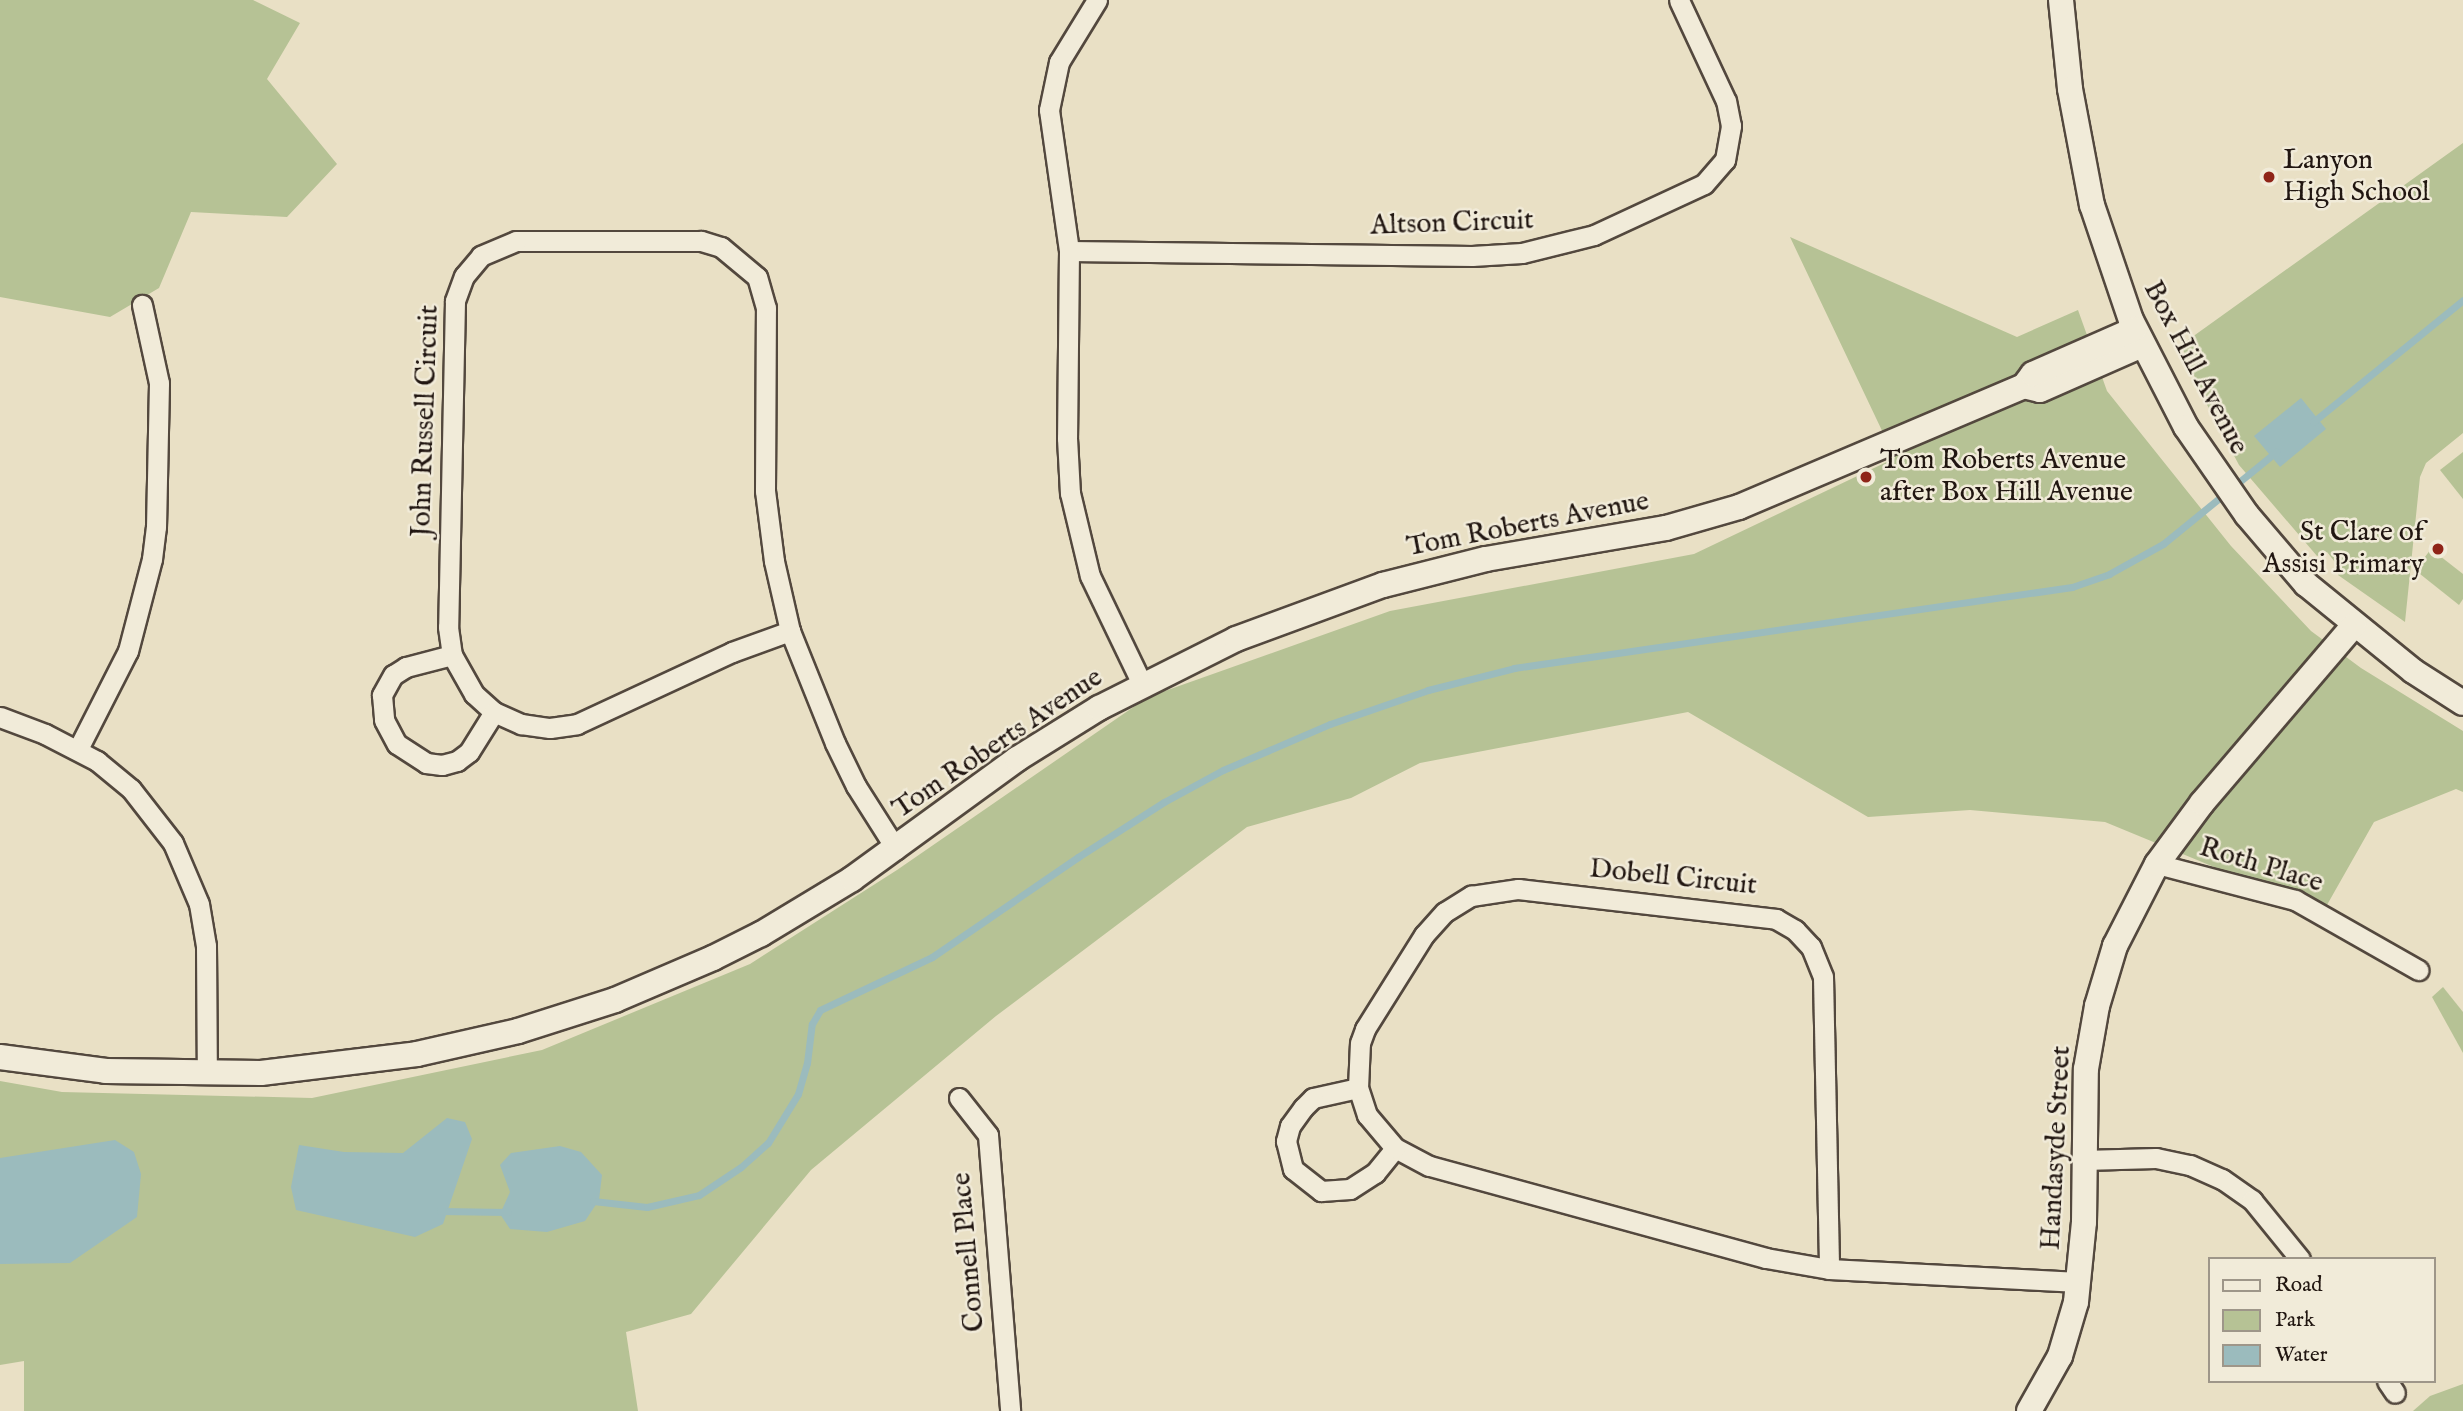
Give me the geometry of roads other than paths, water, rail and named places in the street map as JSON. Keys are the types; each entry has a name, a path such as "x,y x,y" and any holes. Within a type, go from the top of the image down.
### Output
{"street":[{"path":"1097,0 1059,62 1049,110 1069,251 1067,438 1070,493 1090,576 1142,684"},
{"name":"Altson Circuit","path":"1069,251 1472,256 1522,253 1594,235 1704,184 1719,169 1729,149 1731,126 1726,101 1679,0"},
{"name":"Box Hill Avenue","path":"2061,0 2083,166 2116,282 2138,337 2186,427 2247,515 2306,584 2413,671 2463,703"},
{"name":"John Russell Circuit","path":"790,631 732,652 577,724 550,728 521,724 494,712 474,694 452,656 449,627 455,301 464,276 481,256 516,241 701,241 721,247 757,276 766,308 765,491 774,561 790,631 835,743 856,786 896,849"},
{"path":"78,749 128,651 152,559 156,527 159,383 142,305"},
{"name":"Tom Roberts Avenue","path":"0,1057 106,1071 261,1073 417,1054 518,1031 615,1000 761,934 896,849 1017,759 1142,684 1236,639 1333,601 1486,559 1667,528 1739,507 2024,386 2033,374 2138,337"},
{"name":"Handasyde Street","path":"2029,1411 2060,1356 2079,1282 2084,1222 2086,1069 2097,1006 2115,946 2157,864 2202,803 2354,625"},
{"path":"452,656 406,667 393,675 382,695 384,720 397,744 410,756 426,763 442,765 457,761 468,752 494,712"},
{"path":"0,717 78,749 131,789 173,843 192,883 206,946 207,1074"},
{"name":"Roth Place","path":"2157,864 2246,885 2295,900 2418,970"},
{"name":"Dobell Circuit","path":"1829,1269 1823,977 1811,947 1795,930 1776,919 1518,889 1471,896 1444,912 1424,934 1365,1029 1357,1072 1358,1088 1367,1115 1395,1148 1429,1166 1766,1258 1829,1269 2079,1282"},
{"path":"1358,1088 1313,1098 1303,1108 1290,1126 1286,1142 1293,1169 1321,1191 1350,1189 1375,1173 1395,1148"},
{"name":"Connell Place","path":"960,1098 988,1135 1010,1411"},
{"path":"2083,1160 2156,1158 2190,1165 2222,1179 2252,1200 2298,1257"}],"water":[{"path":"2301,398 2326,429 2280,467 2254,436"},
{"path":"447,1118 465,1122 472,1139 443,1224 415,1237 296,1210 291,1187 299,1145 344,1152 403,1153"},
{"path":"115,1140 134,1152 141,1174 137,1217 70,1263 0,1264 0,1158"},
{"path":"560,1146 581,1152 602,1175 599,1200 585,1221 547,1232 510,1229 500,1214 510,1192 500,1165 511,1153"}],"waterway":[{"path":"2313,422 2463,300"},
{"path":"593,1201 647,1207 699,1195 741,1167 768,1143 798,1094 807,1063 812,1024 820,1010 932,957 1078,857 1164,802 1223,770 1330,724 1428,690 1514,668 2072,587 2109,574 2163,544 2276,452"},
{"path":"440,1211 508,1212"}],"place":[{"name":"Lanyon High School","path":"2269,177"},
{"name":"Tom Roberts Avenue after Box Hill Avenue","path":"1866,477"},
{"name":"St Clare of Assisi Primary","path":"2438,549"}]}
